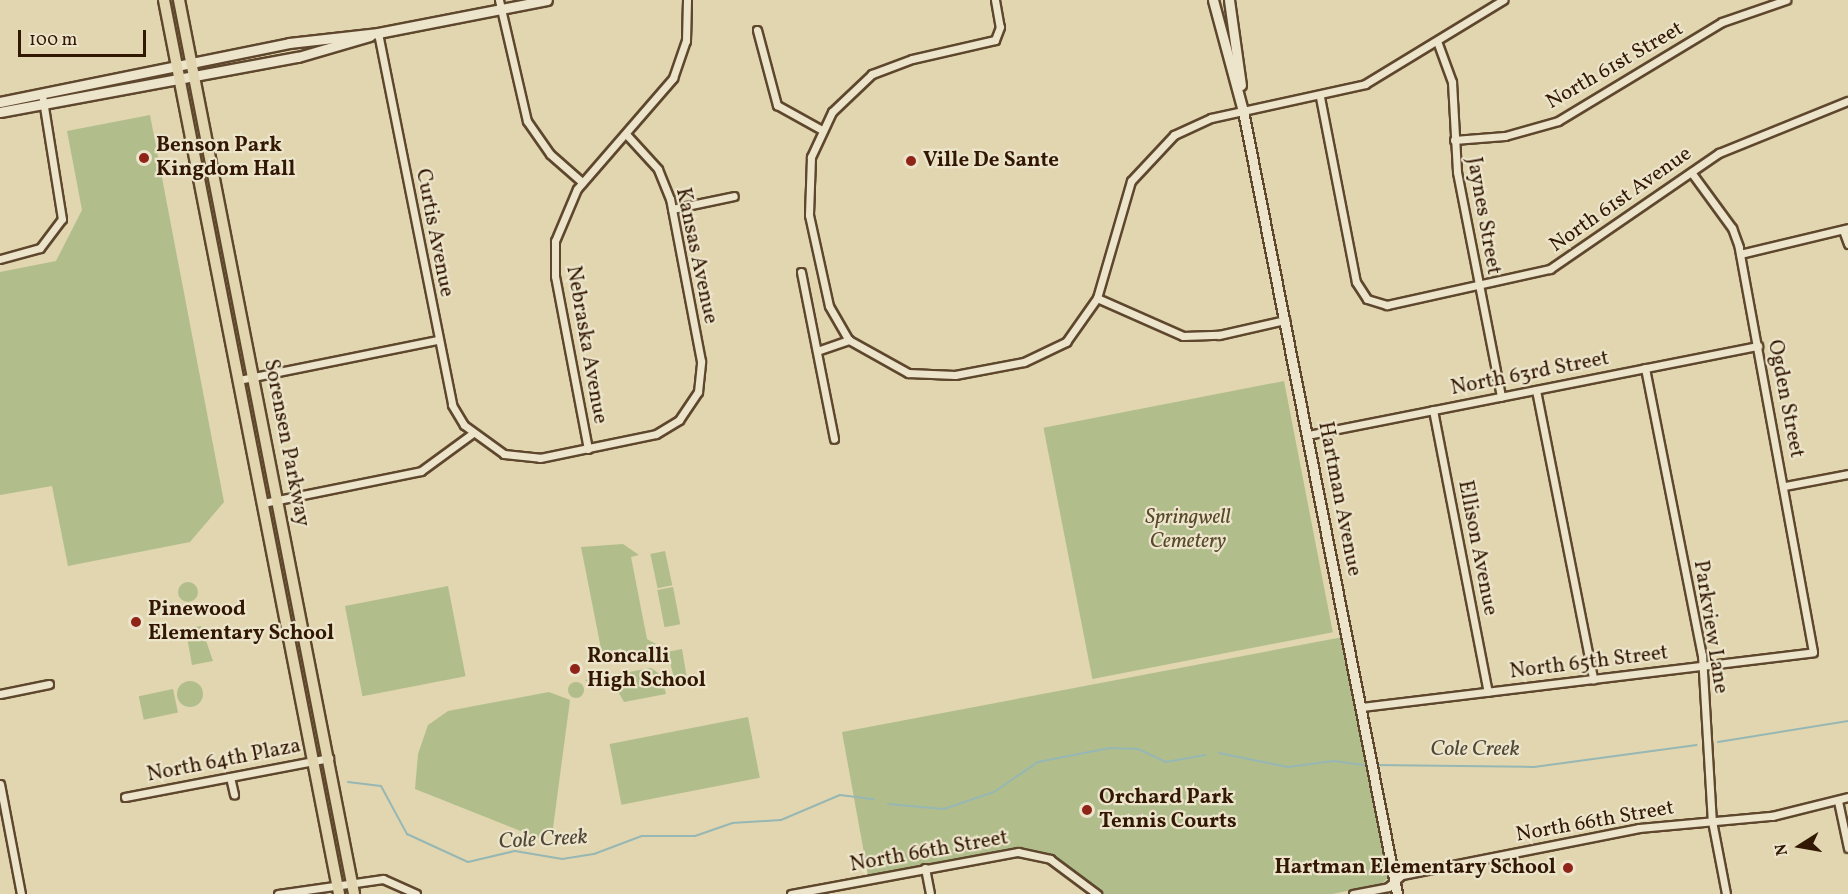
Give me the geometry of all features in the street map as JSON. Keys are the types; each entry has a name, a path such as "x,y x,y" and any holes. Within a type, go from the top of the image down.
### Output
{"main road":[{"name":"Sorensen Parkway","path":"164,0 338,889"},
{"name":"Sorensen Parkway","path":"179,0 354,894"},
{"path":"0,112 44,106 330,50 378,33 500,4 547,0"},
{"name":"Hartman Avenue","path":"1213,0 1244,111"},
{"name":"Hartman Avenue","path":"1229,0 1244,111 1397,894"},
{"path":"0,102 41,91 333,36 378,33"}],"street":[{"path":"626,134 673,78 686,41 687,0"},
{"path":"995,0 1000,27 995,40 881,70 848,94 822,130 807,175 809,215 825,296 849,340 900,371 955,375 1054,351 1076,333 1097,298 1122,201 1143,163 1186,128 1244,111 1320,97 1375,79 1503,0"},
{"name":"North 61st Street","path":"1455,140 1505,136 1558,121 1722,22 1786,0"},
{"path":"500,4 527,121 550,154 582,182"},
{"path":"757,30 777,105 822,130"},
{"name":"Curtis Avenue","path":"378,33 452,405 472,433"},
{"name":"Jaynes Street","path":"1437,41 1452,82 1455,140 1479,287 1501,397"},
{"path":"0,259 40,248 62,219 41,91"},
{"name":"North 61st Avenue","path":"1320,97 1356,282 1370,301 1387,305 1479,287 1565,262 1691,172 1744,139 1848,101"},
{"name":"Nebraska Avenue","path":"588,449 554,262 561,220 582,182 626,134"},
{"name":"Kansas Avenue","path":"588,449 656,434 691,406 701,361 672,209 658,169 626,134"},
{"name":"Ogden Street","path":"1691,172 1732,228 1740,254 1816,645"},
{"path":"672,209 734,196"},
{"path":"1740,254 1846,229 1848,244"},
{"path":"801,272 834,439"},
{"path":"1097,298 1183,336 1219,335 1285,320"},
{"path":"239,380 438,340"},
{"path":"817,351 849,340"},
{"name":"North 63rd Street","path":"1308,435 1758,346"},
{"name":"Parkview Lane","path":"1645,368 1703,666 1712,821 1726,894"},
{"path":"1536,390 1593,679"},
{"name":"Ellison Avenue","path":"1433,410 1488,692"},
{"path":"263,503 421,471 472,433 493,449 518,458 588,449"},
{"path":"1785,486 1848,474"},
{"name":"North 65th Street","path":"1361,707 1807,655 1816,645"},
{"path":"0,694 49,684"},
{"name":"North 64th Plaza","path":"125,797 329,758"},
{"path":"230,777 234,795"},
{"path":"0,784 3,819 21,894"},
{"name":"North 66th Street","path":"1353,894 1395,881 1639,828 1712,821 1838,801 1848,797"},
{"path":"1838,801 1848,848"},
{"name":"North 66th Street","path":"791,894 811,892 925,868 1026,852 1058,864 1088,892 1097,894"},
{"path":"925,868 930,894"},
{"path":"278,894 338,889 352,881 383,879 416,894"}],"green space":[{"path":"150,115 224,502 190,542 68,566 52,486 0,495 0,272 56,261 82,210 67,131"},
{"name":"Springwell Cemetery","path":"1284,381 1333,632 1092,679 1044,428"},
{"path":"623,544 639,555 631,557 647,639 656,644 645,656 604,664 581,547"},
{"path":"665,551 672,585 658,588 650,554"},
{"path":"188,582 195,585 198,592 195,599 188,602 181,599 178,592 181,585"},
{"path":"448,586 466,676 362,696 345,606"},
{"path":"673,587 680,624 665,627 657,590"},
{"path":"201,626 213,661 192,665 187,637 178,639 177,630"},
{"path":"1343,637 1389,876 1382,884 1332,894 1104,894 1055,857 1017,847 868,875 842,732"},
{"path":"682,649 688,685 677,688 667,652"},
{"path":"651,668 661,675 666,694 624,702 616,688 594,688 585,680"},
{"path":"190,681 199,685 203,694 199,703 190,707 181,703 177,694 181,685"},
{"path":"576,682 582,684 584,690 582,696 576,698 570,696 568,690 570,684"},
{"path":"173,689 178,712 144,720 139,696"},
{"path":"549,692 570,700 553,828 538,838 415,789 418,754 428,725 448,711"},
{"path":"748,717 760,778 621,805 610,744"}],"waterway":[{"name":"Cole Creek","path":"1718,742 1848,721"},
{"name":"Cole Creek","path":"1374,765 1534,767 1697,745"},
{"name":"Cole Creek","path":"888,804 944,809 994,792 1038,762 1110,748 1138,749 1166,762 1205,755"},
{"name":"Cole Creek","path":"1219,753 1288,767 1334,761 1369,766"},
{"name":"Cole Creek","path":"348,782 381,786 407,834 468,862 515,851 562,859 594,854 642,836 695,836 732,823 781,820 840,795 874,799"}],"place":[{"name":"Benson Park Kingdom Hall","path":"144,158"},
{"name":"Ville De Sante","path":"911,161"},
{"name":"Pinewood Elementary School","path":"136,622"},
{"name":"Roncalli High School","path":"575,669"},
{"name":"Orchard Park Tennis Courts","path":"1087,810"},
{"name":"Hartman Elementary School","path":"1568,868"}]}
